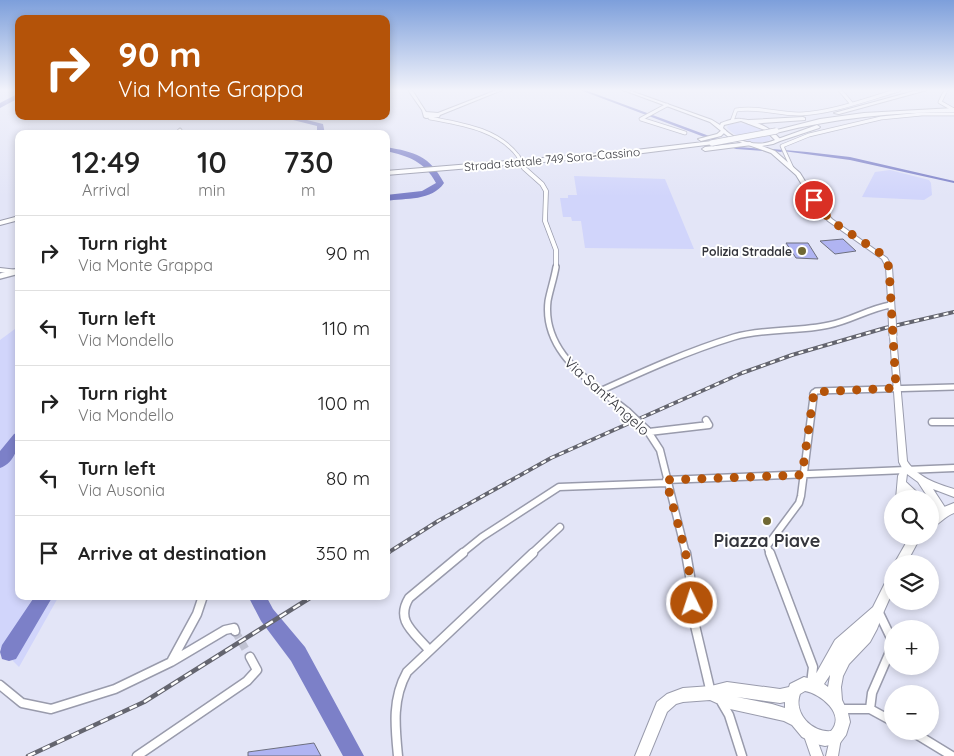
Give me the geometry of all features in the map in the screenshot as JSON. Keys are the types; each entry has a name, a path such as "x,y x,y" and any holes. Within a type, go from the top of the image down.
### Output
{"highway":[{"name":"Strada statale 749 Sora-Cassino","path":"776,131 797,125"},
{"name":"Strada statale 749 Sora-Cassino","path":"390,173 627,153 712,143 812,125"},
{"path":"778,140 824,125"},
{"path":"627,153 668,147 715,136 722,129"},
{"path":"627,153 719,148 740,144 753,144"},
{"path":"0,223 15,219"},
{"path":"0,229 15,226"},
{"path":"0,270 15,272"}],"main road":[{"path":"939,515 954,508"},
{"path":"792,693 791,706 797,720 808,733 822,739 835,738 839,734 843,723 837,705 834,685 836,675 850,652 872,627 884,598"},
{"path":"812,685 821,678 841,644 878,611"},
{"path":"642,756 662,708 672,699 683,696 727,689 780,696 792,693 799,686 812,685 822,689 837,705"},
{"path":"711,693 730,702 764,707 787,714 797,720"}],"street":[{"name":"Via Sant'Angelo","path":"464,125 488,133 509,144 528,174 540,183 547,192 545,222 556,250 555,276 547,308 551,331 560,352 576,371 627,411 648,431 660,450 685,550 690,576 693,617 711,693"},
{"path":"664,125 685,133"},
{"path":"717,125 773,152 802,179 814,200 830,220 884,258 889,267 890,305 903,462 906,469 954,493"},
{"path":"753,144 771,144 778,140 775,135 756,125"},
{"path":"792,168 782,146 806,135 845,125"},
{"path":"771,144 773,152"},
{"path":"0,276 15,272"},
{"path":"600,391 655,366 735,337 766,331 829,324 878,307 890,305"},
{"path":"812,685 813,667 767,546 799,503 814,392 896,388 954,388"},
{"path":"648,431 709,425 706,420"},
{"path":"932,422 954,422"},
{"path":"429,650 404,620 403,608 409,598 482,537 559,487 954,468"},
{"path":"902,490 902,476 906,469"},
{"path":"920,477 938,501 943,512"},
{"path":"902,484 908,490"},
{"path":"939,510 943,512"},
{"path":"398,756 395,728 396,700 399,684 407,672 560,527"},
{"path":"171,662 197,614 202,600"},
{"path":"878,611 884,623"},
{"path":"0,685 22,703 51,709 115,689 171,662 225,630 234,628 236,632"},
{"path":"137,756 247,681 257,670 250,658"},
{"path":"870,709 872,693 884,665"},
{"path":"711,693 724,705 729,715 742,756"},
{"path":"837,705 870,709 884,717"},
{"path":"808,733 818,756"},
{"path":"832,756 835,738"},
{"path":"926,740 952,756"}],"shaded area":[{"path":"728,125 751,125 770,135 770,140 759,143 747,141 736,136 727,128"},
{"path":"890,170 929,180 932,195 924,200 862,197 875,172"},
{"path":"574,176 665,179 694,249 585,248 581,221 572,221 571,217 563,217 560,198 568,198 568,195 577,195"},
{"path":"15,329 15,600 57,600 19,667 0,648 0,340"}],"building":[{"path":"843,239 856,251 835,254 820,241"},
{"name":"Polizia Stradale","path":"786,243 808,243 818,259 796,258"},
{"path":"314,743 321,756 248,756 248,752"}],"waterway":[{"path":"321,125 321,130"},
{"path":"677,125 738,148 765,150"},
{"path":"390,150 419,158 430,167 440,183 437,188 431,191 416,195 390,198"},
{"path":"774,150 781,151"},
{"path":"785,151 850,159 954,182"},
{"path":"0,462 15,443"},
{"path":"9,652 42,600"},
{"path":"258,600 267,615 298,654 354,756"}],"tunnel":[{"path":"235,631 250,657"}],"railway":[{"path":"390,551 438,521 551,458 742,373 792,355 885,328 954,312"},
{"path":"28,756 144,702 307,600"}],"place":[{"name":"Polizia Stradale","path":"802,251"},
{"name":"Piazza Piave","path":"767,521"}],"route":[{"path":"692,603 690,576 685,550 666,480 802,475 814,392 896,388 889,267 880,253 830,220 814,200"}]}
